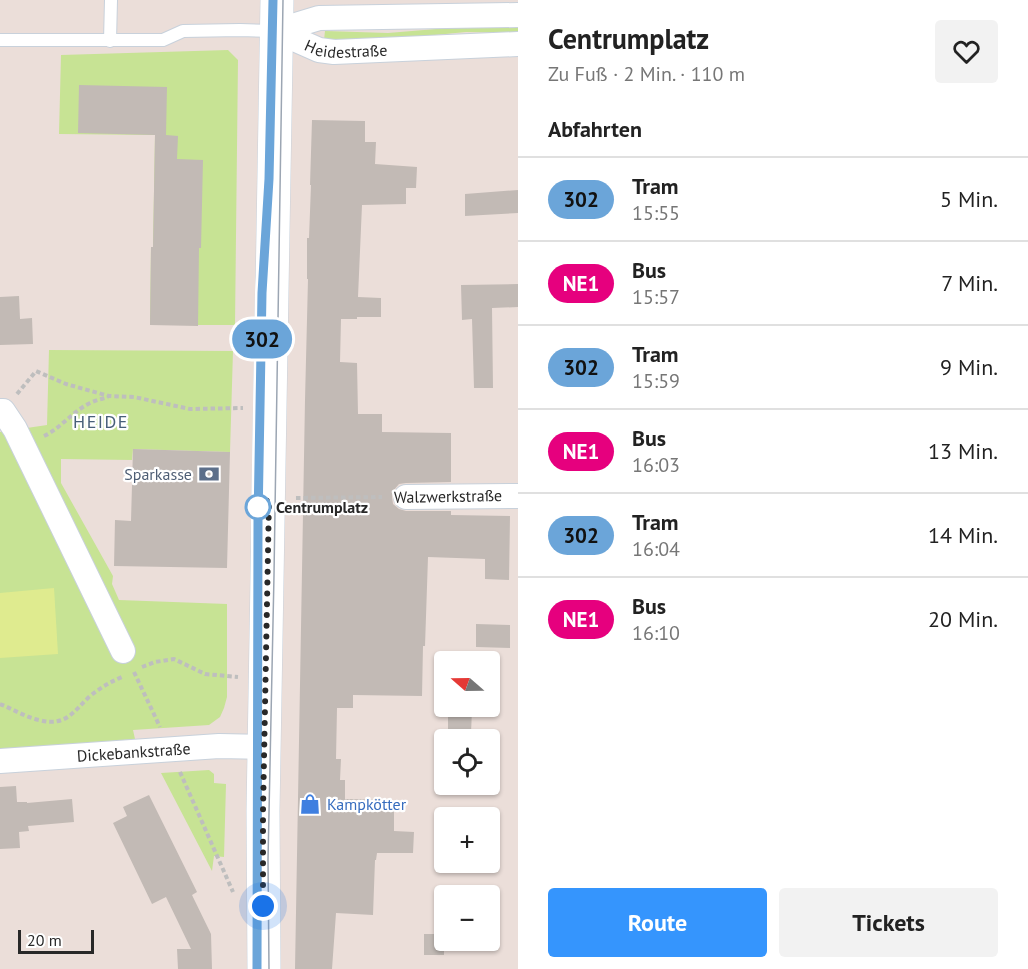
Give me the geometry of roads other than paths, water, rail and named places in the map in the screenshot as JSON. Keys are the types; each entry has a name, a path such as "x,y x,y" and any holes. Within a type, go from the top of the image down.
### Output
{"main road":[{"path":"264,969 263,811 276,16"}],"street":[{"name":"Heidestraße","path":"276,16 320,18 518,15"},
{"name":"Heidestraße","path":"276,16 319,50 334,52 518,44"},
{"path":"2,411 15,429 128,661"},
{"name":"Walzwerkstraße","path":"406,497 518,496"},
{"name":"Dickebankstraße","path":"0,761 219,746 265,747"}],"lane":[{"path":"110,41 111,0"},
{"path":"0,40 162,40 183,32 240,30 276,16"}],"tram line":[{"path":"257,969 258,532 263,271 269,179 273,0"},
{"name":"302","path":"257,969 258,521 262,293 269,179 273,0"},
{"path":"269,969 268,860 283,0"}],"place":[{"name":"Sparkasse","path":"209,474"},
{"name":"Centrumplatz","path":"258,507"},
{"name":"Kampkötter","path":"310,804"}],"district":[{"name":"HEIDE","path":"101,421"}]}
